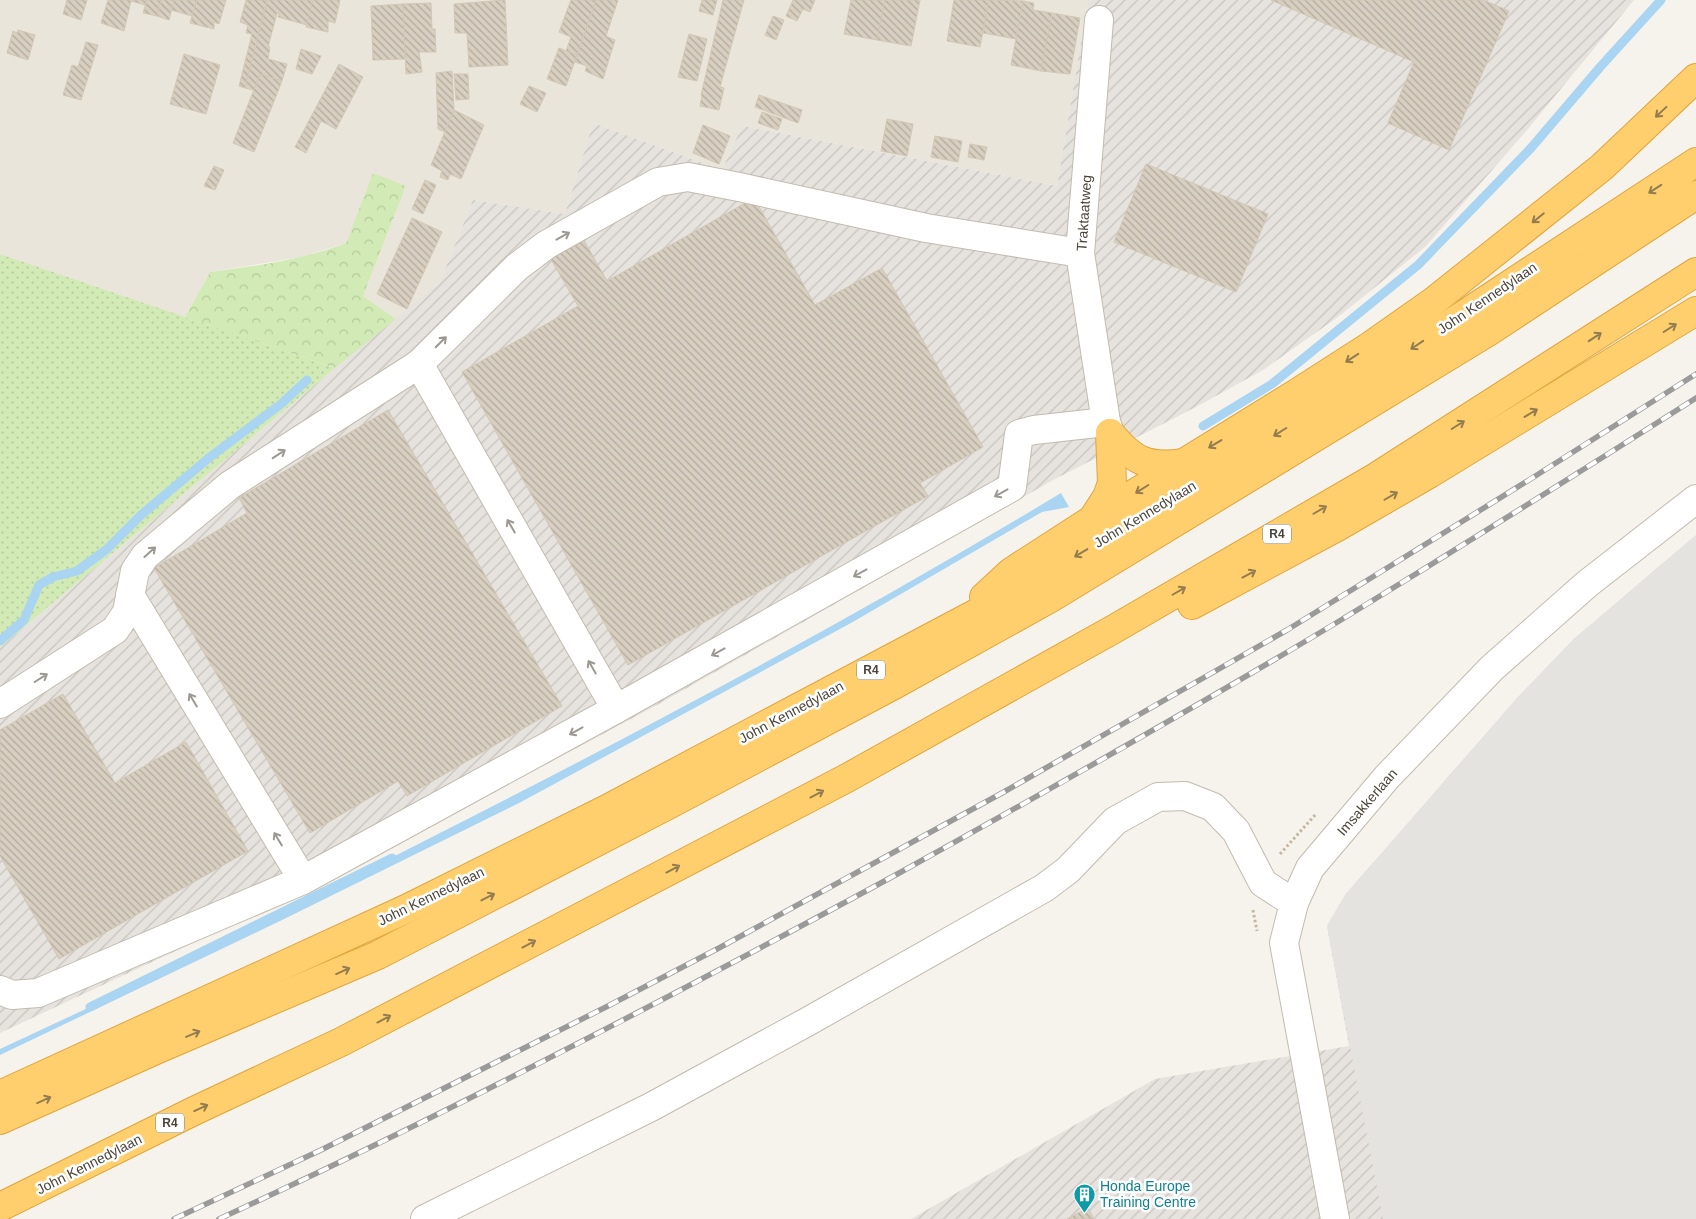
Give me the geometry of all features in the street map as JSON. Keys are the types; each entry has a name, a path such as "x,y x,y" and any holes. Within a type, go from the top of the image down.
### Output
{"highway":[{"path":"965,619 986,594 1011,572 1338,367 1434,301 1602,167 1696,78"},
{"name":"John Kennedylaan","path":"0,1094 167,1017 329,946 406,909 604,810 1003,599 1234,461 1410,350 1696,162"},
{"name":"John Kennedylaan","path":"0,1120 158,1049 378,955 668,805 894,684 1049,599 1488,332 1696,195"},
{"name":"John Kennedylaan","path":"0,1207 194,1111 341,1042 847,778 1114,629 1376,477 1696,272"},
{"path":"847,778 961,728 1339,526 1429,474 1696,311"},
{"path":"1108,428 1123,449 1145,462 1165,465 1183,463"},
{"path":"1093,519 1107,497 1112,483 1108,428"}],"street":[{"name":"Traktaatweg","path":"1099,20 1080,253 1108,428"},
{"path":"0,704 115,630 127,612 135,570 146,556 230,485 419,364 517,267 546,245 658,182 688,177 740,186 926,228 1080,253"},
{"path":"419,364 616,709"},
{"path":"0,990 12,995 38,993 303,880 616,709 1012,487 1019,434 1034,430 1108,428"},
{"name":"Imsakkerlaan","path":"1336,1219 1284,943 1294,903 1310,868 1387,777 1492,668 1587,584 1696,500"},
{"path":"130,595 303,880"},
{"path":"425,1219 651,1107 807,1022 1044,888 1068,870 1115,821 1158,796 1185,796 1213,807 1236,831 1263,883 1294,903"}],"shaded area":[{"path":"0,0 1088,0 1057,186 742,126 722,170 593,123 565,214 473,200 440,282 396,319 363,296 406,186 373,174 346,243 302,257 210,272 185,317 0,254"},
{"path":"1088,0 1634,0 1527,130 1425,247 1338,317 1263,370 1196,407 1055,479 659,704 347,871 0,1033 0,647 440,282 473,200 565,214 593,123 722,170 742,126 1057,186"},
{"path":"1696,535 1696,1219 911,1219 1155,1079 1349,1046 1327,926 1345,895 1517,698 1575,638"},
{"path":"1696,535 1696,1219 1383,1219 1327,926 1345,895 1517,698 1575,638"}],"green space":[{"path":"373,173 406,186 363,296 396,319 335,368 185,317 210,272 296,258 346,243"},
{"path":"0,254 335,368 0,647"}],"water":[{"path":"1061,493 1069,507 1042,512 851,623 521,802 280,921 0,1055 0,1049 275,917 674,712 908,583"}],"building":[{"path":"67,0 87,0 81,20 63,14"},
{"path":"108,0 147,0 145,5 131,1 124,31 101,23"},
{"path":"147,0 161,0 157,16 143,13"},
{"path":"161,0 174,0 169,20 157,16"},
{"path":"174,0 197,0 192,16 171,10"},
{"path":"197,0 226,0 219,24 214,22 214,29 190,23"},
{"path":"246,0 267,0 245,88 239,86 252,34 246,33 248,25 240,22"},
{"path":"267,0 313,0 307,25 278,17 279,14 277,13 268,47 270,47 268,59 287,64 282,81 260,74 254,90 245,88"},
{"path":"313,0 340,0 335,23 328,21 328,32 306,27"},
{"path":"505,0 508,65 469,67 467,33 455,33 454,4"},
{"path":"571,0 596,0 577,55 566,51 571,37 559,32"},
{"path":"596,0 618,0 606,36 615,40 603,79 585,71 587,66 575,62"},
{"path":"702,0 717,0 713,15 699,11"},
{"path":"723,0 744,0 720,87 724,88 719,110 700,106"},
{"path":"793,0 815,0 810,12 803,9 797,21 786,16"},
{"path":"851,0 885,0 877,40 844,34"},
{"path":"885,0 920,0 911,46 877,40"},
{"path":"954,0 989,0 980,47 947,41"},
{"path":"989,0 1023,1 1016,39 983,33"},
{"path":"1271,0 1483,0 1509,11 1449,150 1388,123 1414,62"},
{"path":"1023,1 1034,3 1033,10 1052,13 1041,71 1011,65"},
{"path":"431,3 432,29 435,29 436,52 419,52 422,72 406,74 403,4"},
{"path":"403,4 405,59 373,60 371,6"},
{"path":"1052,13 1080,18 1070,74 1041,71"},
{"path":"773,16 784,20 776,40 765,35"},
{"path":"18,30 35,35 28,60 7,53 13,31 17,33"},
{"path":"689,34 707,39 697,81 678,77"},
{"path":"86,42 98,45 81,100 63,95 72,65 78,67"},
{"path":"559,48 577,55 566,86 547,79"},
{"path":"301,49 321,56 312,74 296,69"},
{"path":"184,54 220,65 206,114 170,104"},
{"path":"339,64 363,77 336,129 321,121 306,153 295,147"},
{"path":"452,71 454,110 445,132 438,129 436,73"},
{"path":"260,74 282,81 254,152 233,143"},
{"path":"454,74 468,74 469,99 456,100"},
{"path":"529,86 546,93 537,112 520,104"},
{"path":"759,95 802,110 798,123 755,107"},
{"path":"454,110 484,125 461,179 450,174 448,180 440,177 442,171 431,165"},
{"path":"762,112 782,119 778,130 758,123"},
{"path":"887,119 913,124 907,156 881,151"},
{"path":"703,125 730,136 719,164 693,153"},
{"path":"935,136 962,141 958,162 931,157"},
{"path":"970,144 987,147 984,160 968,157"},
{"path":"1146,164 1268,214 1236,292 1114,242"},
{"path":"214,166 224,170 215,190 204,186"},
{"path":"425,180 436,185 423,214 412,209"},
{"path":"754,198 815,305 882,268 983,447 920,483 928,496 628,665 462,372 578,306 549,256 582,237 607,281"},
{"path":"412,218 442,232 407,309 377,294"},
{"path":"388,410 562,706 407,796 398,781 310,833 154,568 247,513 239,498"},
{"path":"63,694 115,783 186,742 248,851 59,959 0,856 0,730"},
{"name":"Honda Europe Training Centre","path":"1088,1208 1094,1219 1067,1219"}],"waterway":[{"path":"1203,426 1272,384 1418,265 1531,148 1601,66 1661,0"},
{"path":"0,641 24,620 39,585 53,577 77,571 107,549 141,515 210,457 281,404 307,380"},
{"path":"90,1007 392,858"}],"railway":[{"path":"174,1219 321,1150 606,1007 719,948 1002,793 1287,630 1696,374"},
{"path":"219,1219 392,1137 563,1051 733,963 956,842 1336,623 1696,398"}],"place":[{"name":"Honda Europe Training Centre","path":"1084,1213"}]}
